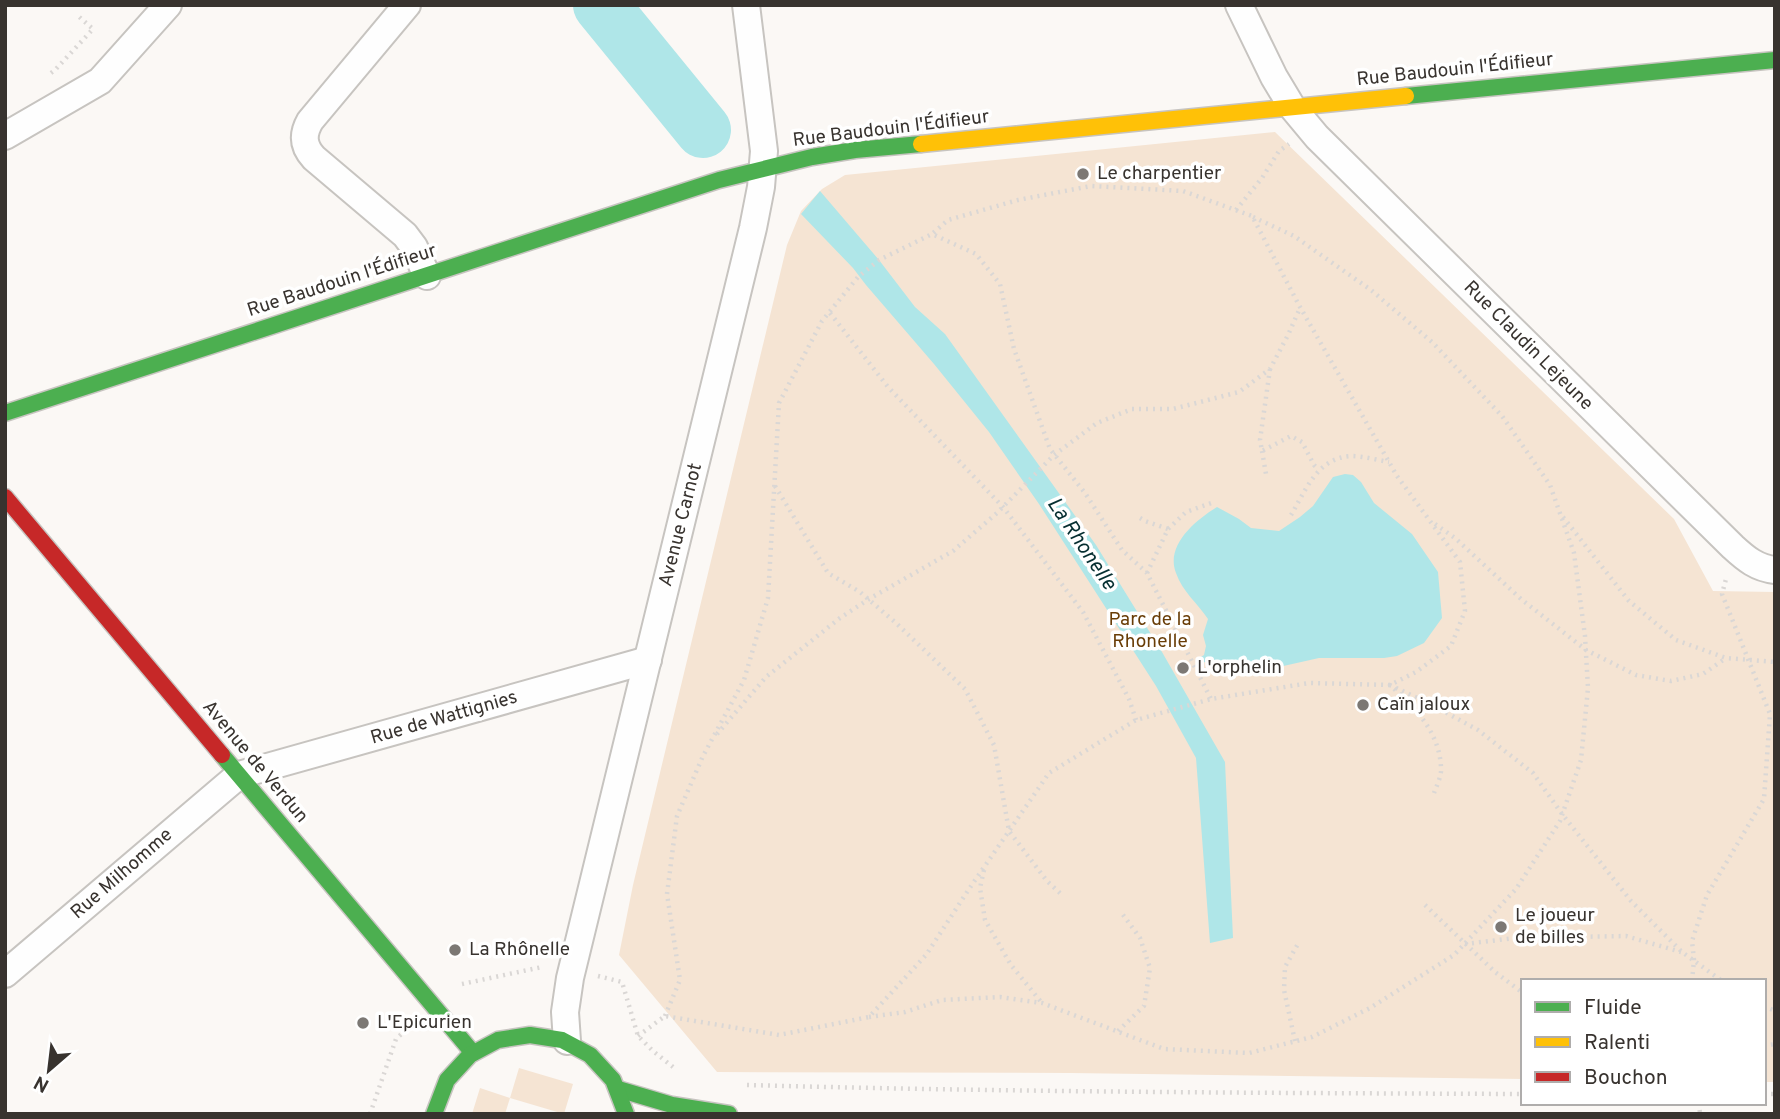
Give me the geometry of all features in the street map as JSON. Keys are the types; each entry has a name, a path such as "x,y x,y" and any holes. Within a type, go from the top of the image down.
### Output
{"street":[{"path":"5,136 100,81 168,5"},
{"path":"407,5 310,121 304,136 306,146 314,159 405,235 414,247 427,276"},
{"name":"Avenue Carnot","path":"567,1041 565,1012 570,978 753,228 763,168 762,134 747,5"},
{"name":"Rue Claudin Lejeune","path":"1239,5 1274,77 1292,107 1317,137 1733,547 1758,566 1775,570"},
{"name":"Rue Baudouin l'Édifieur","path":"5,413 719,180 836,152 1775,60"},
{"name":"Avenue de Verdun","path":"5,498 473,1053"},
{"name":"Rue de Wattignies","path":"239,775 648,660"},
{"name":"Rue Milhomme","path":"5,974 239,775"},
{"path":"434,1114 445,1084 460,1064 495,1041 519,1035 544,1035 567,1041 583,1049 597,1060 618,1088 626,1114"},
{"path":"618,1088 652,1101 729,1114"}],"path":[{"path":"45,76 55,70 93,29 77,15"},
{"path":"1236,210 1262,178 1279,151 1286,145 1317,137"},
{"path":"638,1036 665,1016 680,980 667,894 677,816 710,743 744,680 768,598 779,403 822,321 858,277 879,260 932,234 948,220 1018,200 1091,186 1183,191 1252,216 1294,236 1371,290 1432,342 1502,416 1550,485 1574,553 1586,650 1588,688 1581,760 1560,821 1516,889 1454,955 1370,1008 1312,1037 1249,1053 1164,1049 1042,1003 1000,997 942,1000 905,1012 779,1035 665,1016"},
{"path":"1252,216 1300,307 1397,476 1460,562 1465,611 1451,646 1416,672 1391,685"},
{"path":"932,234 976,254 1000,284 1014,349 1050,449 1084,493 1122,550 1147,573 1210,699"},
{"path":"1266,474 1260,440 1270,369 1300,307"},
{"path":"830,313 888,387 1003,508 1083,612 1129,699 1136,720"},
{"path":"710,743 766,677 840,618 953,551 1003,508 1040,467 1097,423 1132,409 1173,409 1239,392 1270,369"},
{"path":"1262,451 1291,436 1302,442 1318,469"},
{"path":"1291,515 1318,469 1331,461 1351,456 1390,462"},
{"path":"774,485 828,573 869,599 965,689 994,745 1009,831 1047,881 1061,894"},
{"path":"1147,573 1168,528 1186,512 1214,502"},
{"path":"1560,514 1629,601 1676,640 1726,658 1775,662"},
{"path":"1140,517 1168,528"},
{"path":"1431,522 1455,538 1521,599 1586,650 1636,675 1671,681 1703,674 1726,658"},
{"path":"1692,979 1692,942 1707,895 1764,799 1770,714 1722,594 1733,547"},
{"path":"869,1017 926,955 1049,773 1136,720 1210,699 1308,683 1391,685 1478,730 1533,774 1632,901 1682,952 1719,979"},
{"path":"1391,685 1433,733 1442,769 1434,793"},
{"path":"985,867 980,888 985,920 1011,965 1042,1003"},
{"path":"1425,905 1495,972 1521,992"},
{"path":"1118,1031 1144,1006 1150,968 1140,938 1121,912"},
{"path":"1465,944 1515,938 1626,936 1682,952"},
{"path":"1295,1041 1284,990 1285,967 1299,943"},
{"path":"456,986 553,965"},
{"path":"622,982 638,1036 673,1067"},
{"path":"370,1114 396,1039"},
{"path":"734,1084 1040,1091 1521,1094"}],"green space":[{"name":"Parc de la Rhonelle","path":"1275,132 1674,519 1713,591 1775,592 1775,1082 1766,1082 1766,979 1521,979 1521,1079 717,1072 619,955 633,885 787,245 801,211 822,189 845,175"},
{"path":"519,1068 573,1084 564,1114 510,1098"},
{"path":"480,1088 510,1098 505,1114 472,1114"}],"water":[{"path":"820,191 915,307 945,334 1096,545 1225,762 1233,938 1210,943 1196,758 1156,686 1039,504 989,432 853,268 801,214"},
{"path":"1353,475 1361,482 1374,503 1412,534 1438,572 1442,618 1424,643 1397,656 1319,658 1256,672 1232,670 1210,661 1201,663 1199,658 1204,655 1206,646 1203,635 1208,619 1182,586 1174,563 1175,553 1184,534 1217,507 1251,528 1279,531 1313,506 1333,477"}],"waterway":[{"name":"La Rhonelle","path":"601,5 703,130"}],"traffic: fast":[{"path":"1406,96 1775,60"},
{"path":"5,413 719,180 812,157 921,144"},
{"path":"222,755 473,1053"},
{"path":"434,1114 447,1080 470,1055 498,1040 530,1035 562,1040 590,1055 613,1080 626,1114"},
{"path":"618,1089 672,1105 729,1114"}],"traffic: slow":[{"path":"921,144 1406,96"}],"traffic: jam":[{"path":"5,497 222,755"}],"place":[{"name":"Le charpentier","path":"1083,174"},
{"name":"L'orphelin","path":"1183,668"},
{"name":"Caïn jaloux","path":"1363,705"},
{"name":"Le joueur de billes","path":"1501,927"},
{"name":"La Rhônelle","path":"455,950"},
{"name":"L'Epicurien","path":"363,1023"}]}
